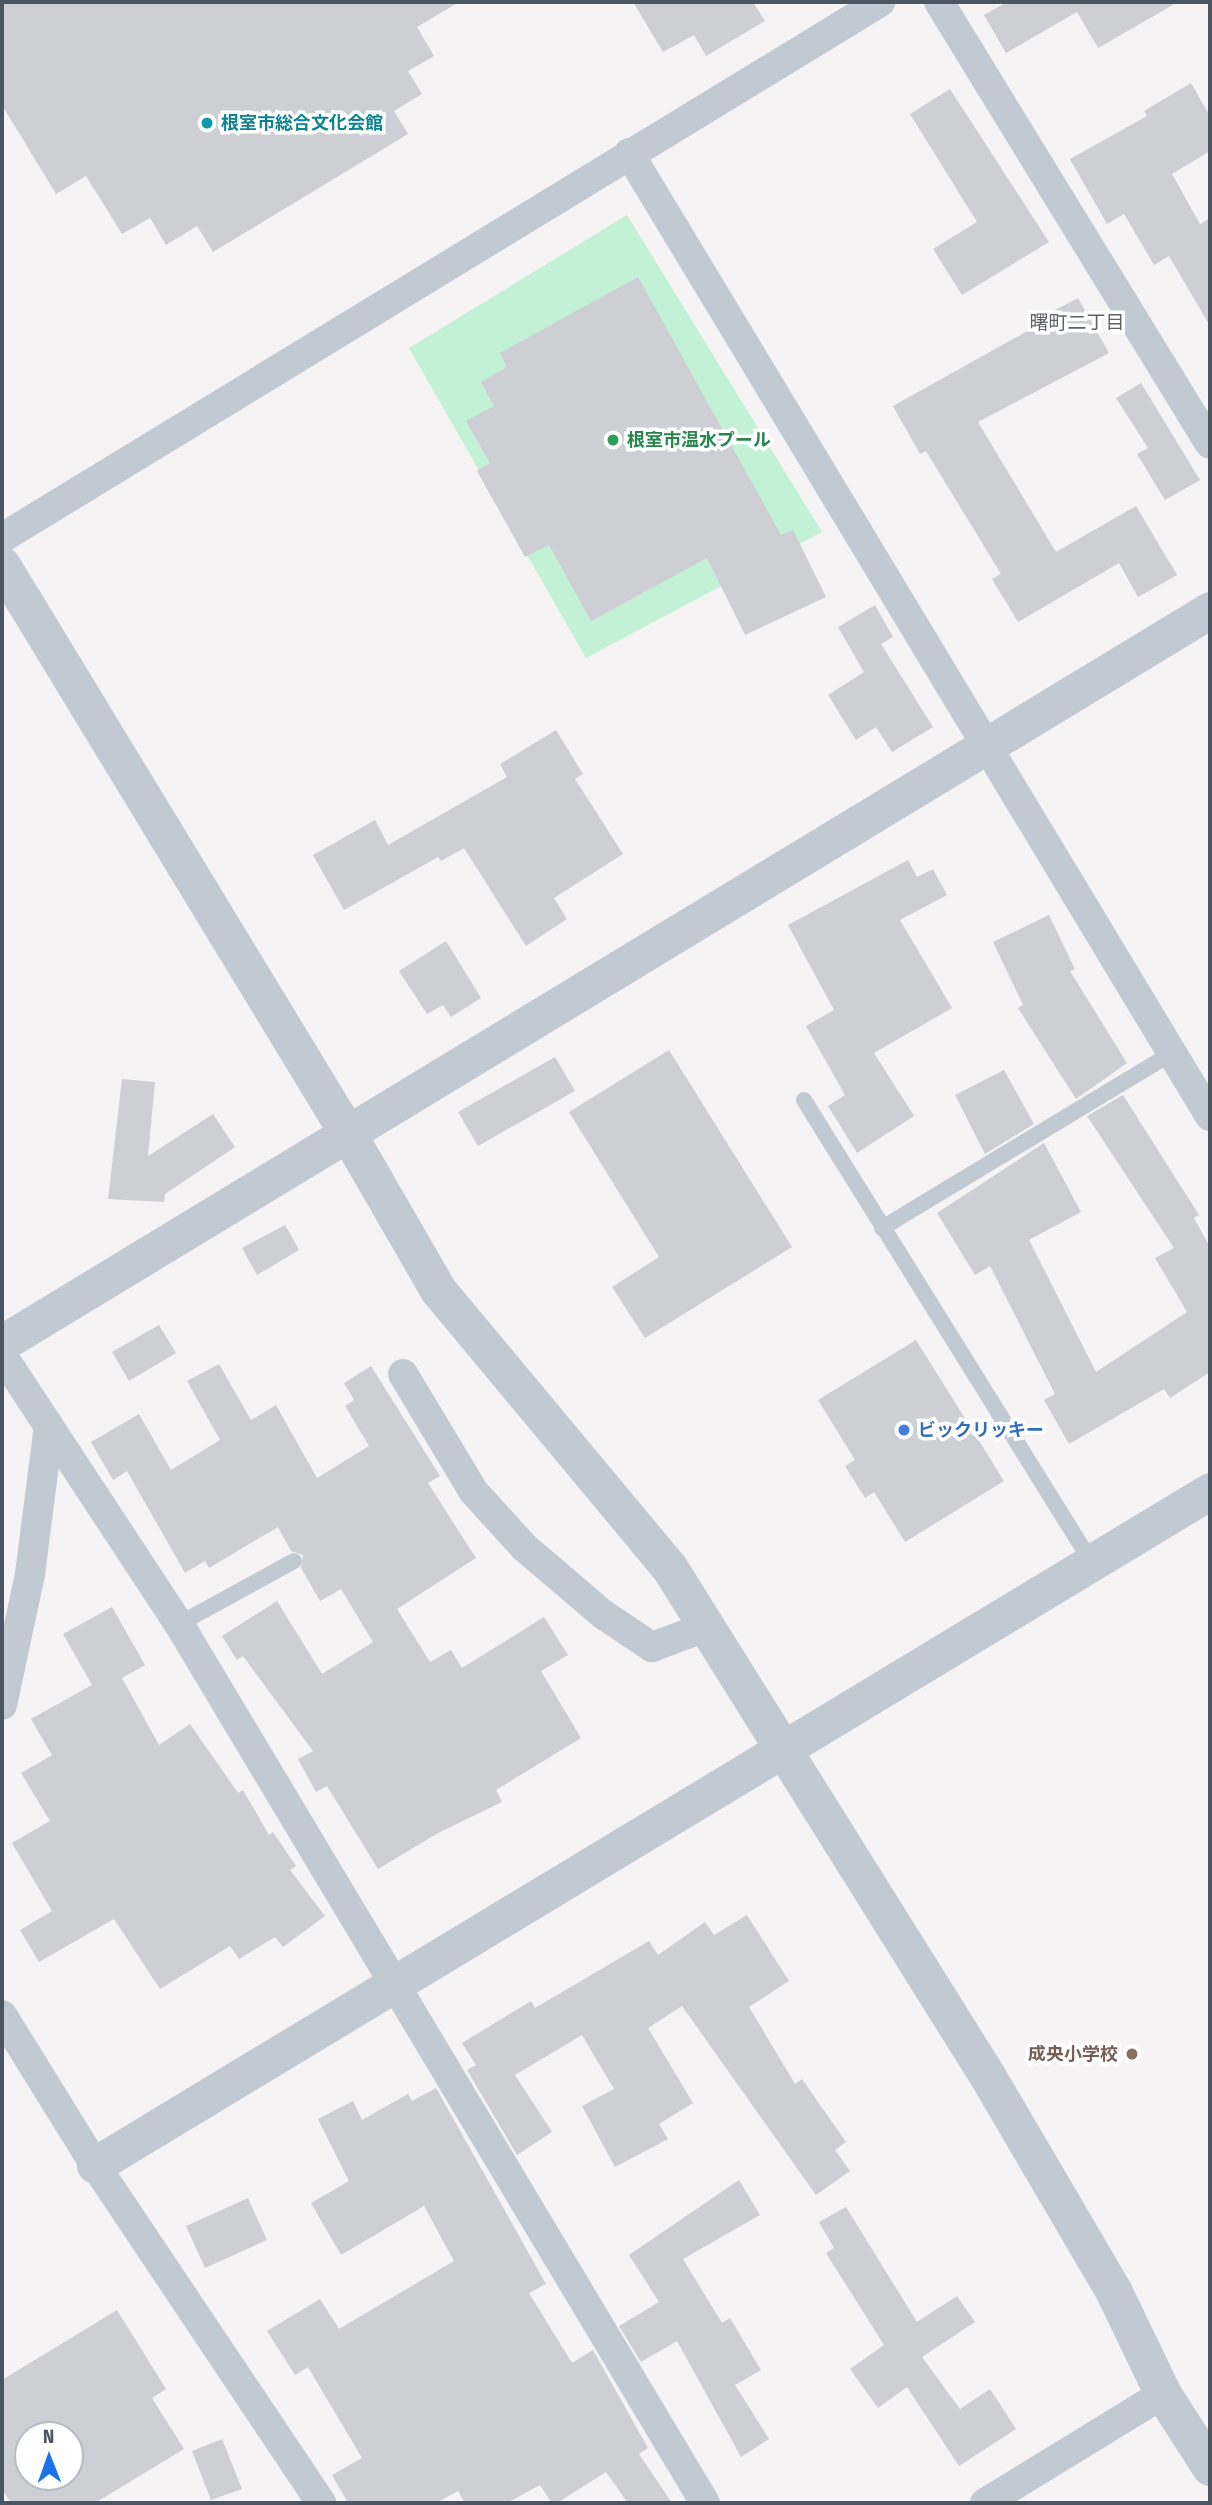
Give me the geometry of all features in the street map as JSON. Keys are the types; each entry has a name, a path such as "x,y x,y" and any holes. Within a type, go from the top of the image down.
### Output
{"street":[{"path":"2,538 880,2"},
{"path":"939,2 1210,444"},
{"path":"629,153 1210,1116"},
{"path":"2,565 348,1133 438,1290 514,1385 616,1497 669,1567 988,2077 1113,2290 1163,2394 1207,2453"},
{"path":"2,1343 1210,610"},
{"path":"2,1355 179,1624 392,1986 705,2503"},
{"path":"403,1374 474,1492 524,1547 604,1615 652,1647 706,1627"},
{"path":"2,1705 30,1574 49,1426"},
{"path":"95,2165 1210,1491"},
{"path":"2,2015 95,2165 321,2503"},
{"path":"985,2503 1163,2394"}],"lane":[{"path":"882,1228 1172,1053"},
{"path":"804,1100 1092,1563"},
{"path":"179,1624 294,1561"}],"green space":[{"name":"根室市温水プール","path":"627,215 822,532 586,658 409,348"}],"building":[{"name":"根室市総合文化会館","path":"2,2 459,2 417,27 434,56 408,71 422,94 394,111 408,134 213,252 197,226 166,245 150,218 122,234 86,176 56,194 2,105"},
{"path":"633,2 753,2 765,21 706,56 694,35 663,52"},
{"path":"1007,2 1178,2 1098,48 1077,12 1006,53 984,15"},
{"path":"1191,83 1210,116 1210,151 1172,174 1200,224 1210,218 1210,326 1169,256 1154,265 1124,214 1107,224 1070,159 1147,116 1144,111"},
{"path":"950,89 1049,242 962,295 933,249 977,222 910,114"},
{"name":"根室市温水プール","path":"638,277 781,535 793,530 826,597 745,635 707,558 591,621 549,545 525,557 477,471 490,463 466,421 494,406 481,382 507,367 500,353"},
{"path":"1078,298 1109,353 978,422 1056,552 1136,506 1177,575 1138,597 1119,563 1018,622 992,579 1001,574 926,451 920,454 893,406 1040,324 1038,319"},
{"path":"1141,383 1200,480 1165,500 1137,454 1148,448 1116,398"},
{"path":"875,605 893,637 881,644 933,727 892,752 876,727 856,740 828,695 864,672 838,627"},
{"path":"556,730 583,774 575,779 623,854 554,898 567,919 526,946 464,848 441,861 438,857 344,910 313,855 375,820 388,845 507,777 500,764"},
{"path":"908,860 917,877 933,869 947,895 900,920 952,1008 874,1053 914,1116 857,1153 828,1106 845,1095 806,1026 834,1010 788,925"},
{"path":"1049,915 1075,969 1070,971 1127,1063 1076,1099 1018,1008 1023,1005 993,942"},
{"path":"446,941 481,998 451,1017 443,1005 427,1014 399,971"},
{"path":"669,1050 792,1247 645,1338 612,1287 659,1257 569,1112"},
{"path":"555,1057 575,1091 478,1146 458,1112"},
{"path":"1004,1070 1034,1124 985,1154 955,1095"},
{"path":"122,1079 155,1082 148,1156 213,1114 235,1147 165,1194 164,1202 108,1199"},
{"path":"1123,1095 1199,1215 1194,1218 1210,1247 1210,1372 1170,1398 1164,1389 1069,1444 1044,1400 1055,1394 990,1266 975,1275 937,1213 1044,1143 1081,1212 1029,1240 1096,1372 1187,1312 1155,1258 1174,1248 1087,1116"},
{"path":"285,1225 299,1250 257,1275 242,1248"},
{"path":"159,1325 176,1353 129,1381 112,1352"},
{"name":"ビックリッキー","path":"916,1340 1004,1481 905,1542 874,1492 865,1498 845,1466 855,1460 818,1400"},
{"path":"219,1364 251,1420 276,1405 317,1478 369,1446 345,1406 354,1400 344,1383 371,1366 440,1476 428,1483 476,1558 397,1609 430,1662 451,1650 462,1668 544,1617 568,1655 541,1671 581,1738 496,1790 502,1802 438,1833 378,1869 327,1786 316,1792 298,1759 313,1751 243,1656 237,1660 222,1636 277,1601 322,1674 373,1642 341,1589 320,1601 301,1568 303,1555 291,1551 278,1527 209,1568 205,1561 185,1573 127,1471 113,1480 91,1442 139,1414 171,1470 220,1440 187,1381"},
{"path":"112,1607 145,1665 122,1678 159,1745 190,1724 238,1793 243,1790 269,1835 273,1832 296,1866 290,1870 325,1916 283,1947 275,1937 239,1959 230,1946 160,1989 114,1919 39,1962 20,1930 52,1911 12,1843 50,1821 21,1773 52,1755 31,1719 92,1685 63,1634"},
{"path":"747,1915 789,1981 749,2007 795,2084 802,2079 846,2142 835,2150 850,2171 816,2195 682,2006 648,2028 693,2103 659,2124 668,2139 615,2167 582,2106 614,2089 582,2035 515,2075 552,2132 517,2155 467,2070 476,2065 462,2043 531,2001 535,2008 649,1941 658,1955 705,1922 714,1935"},
{"path":"436,2088 546,2284 529,2293 572,2363 593,2350 648,2448 639,2454 672,2503 628,2503 606,2472 557,2503 552,2503 540,2485 507,2503 465,2503 458,2491 436,2503 348,2503 332,2475 362,2458 308,2367 295,2375 267,2331 320,2299 339,2329 454,2261 424,2206 341,2255 311,2203 349,2181 318,2119 353,2101 362,2120 408,2094 412,2101"},
{"path":"739,2180 760,2215 683,2259 722,2323 730,2318 761,2370 735,2385 769,2439 741,2457 677,2341 641,2362 619,2326 659,2302 629,2255"},
{"path":"248,2198 267,2240 205,2268 186,2226"},
{"path":"846,2207 917,2322 957,2296 975,2322 922,2357 960,2409 990,2389 1016,2429 959,2466 907,2387 878,2408 850,2369 884,2345 826,2253 834,2248 819,2222"},
{"path":"117,2310 166,2389 152,2398 184,2449 95,2503 11,2503 2,2489 2,2380"},
{"path":"222,2439 242,2489 211,2500 192,2451"}],"place":[{"name":"根室市総合文化会館","path":"207,123"},
{"name":"根室市温水プール","path":"613,440"},
{"name":"ビックリッキー","path":"904,1430"},
{"name":"成央小学校","path":"1132,2054"}],"district":[{"name":"曙町二丁目","path":"1077,323"}]}
